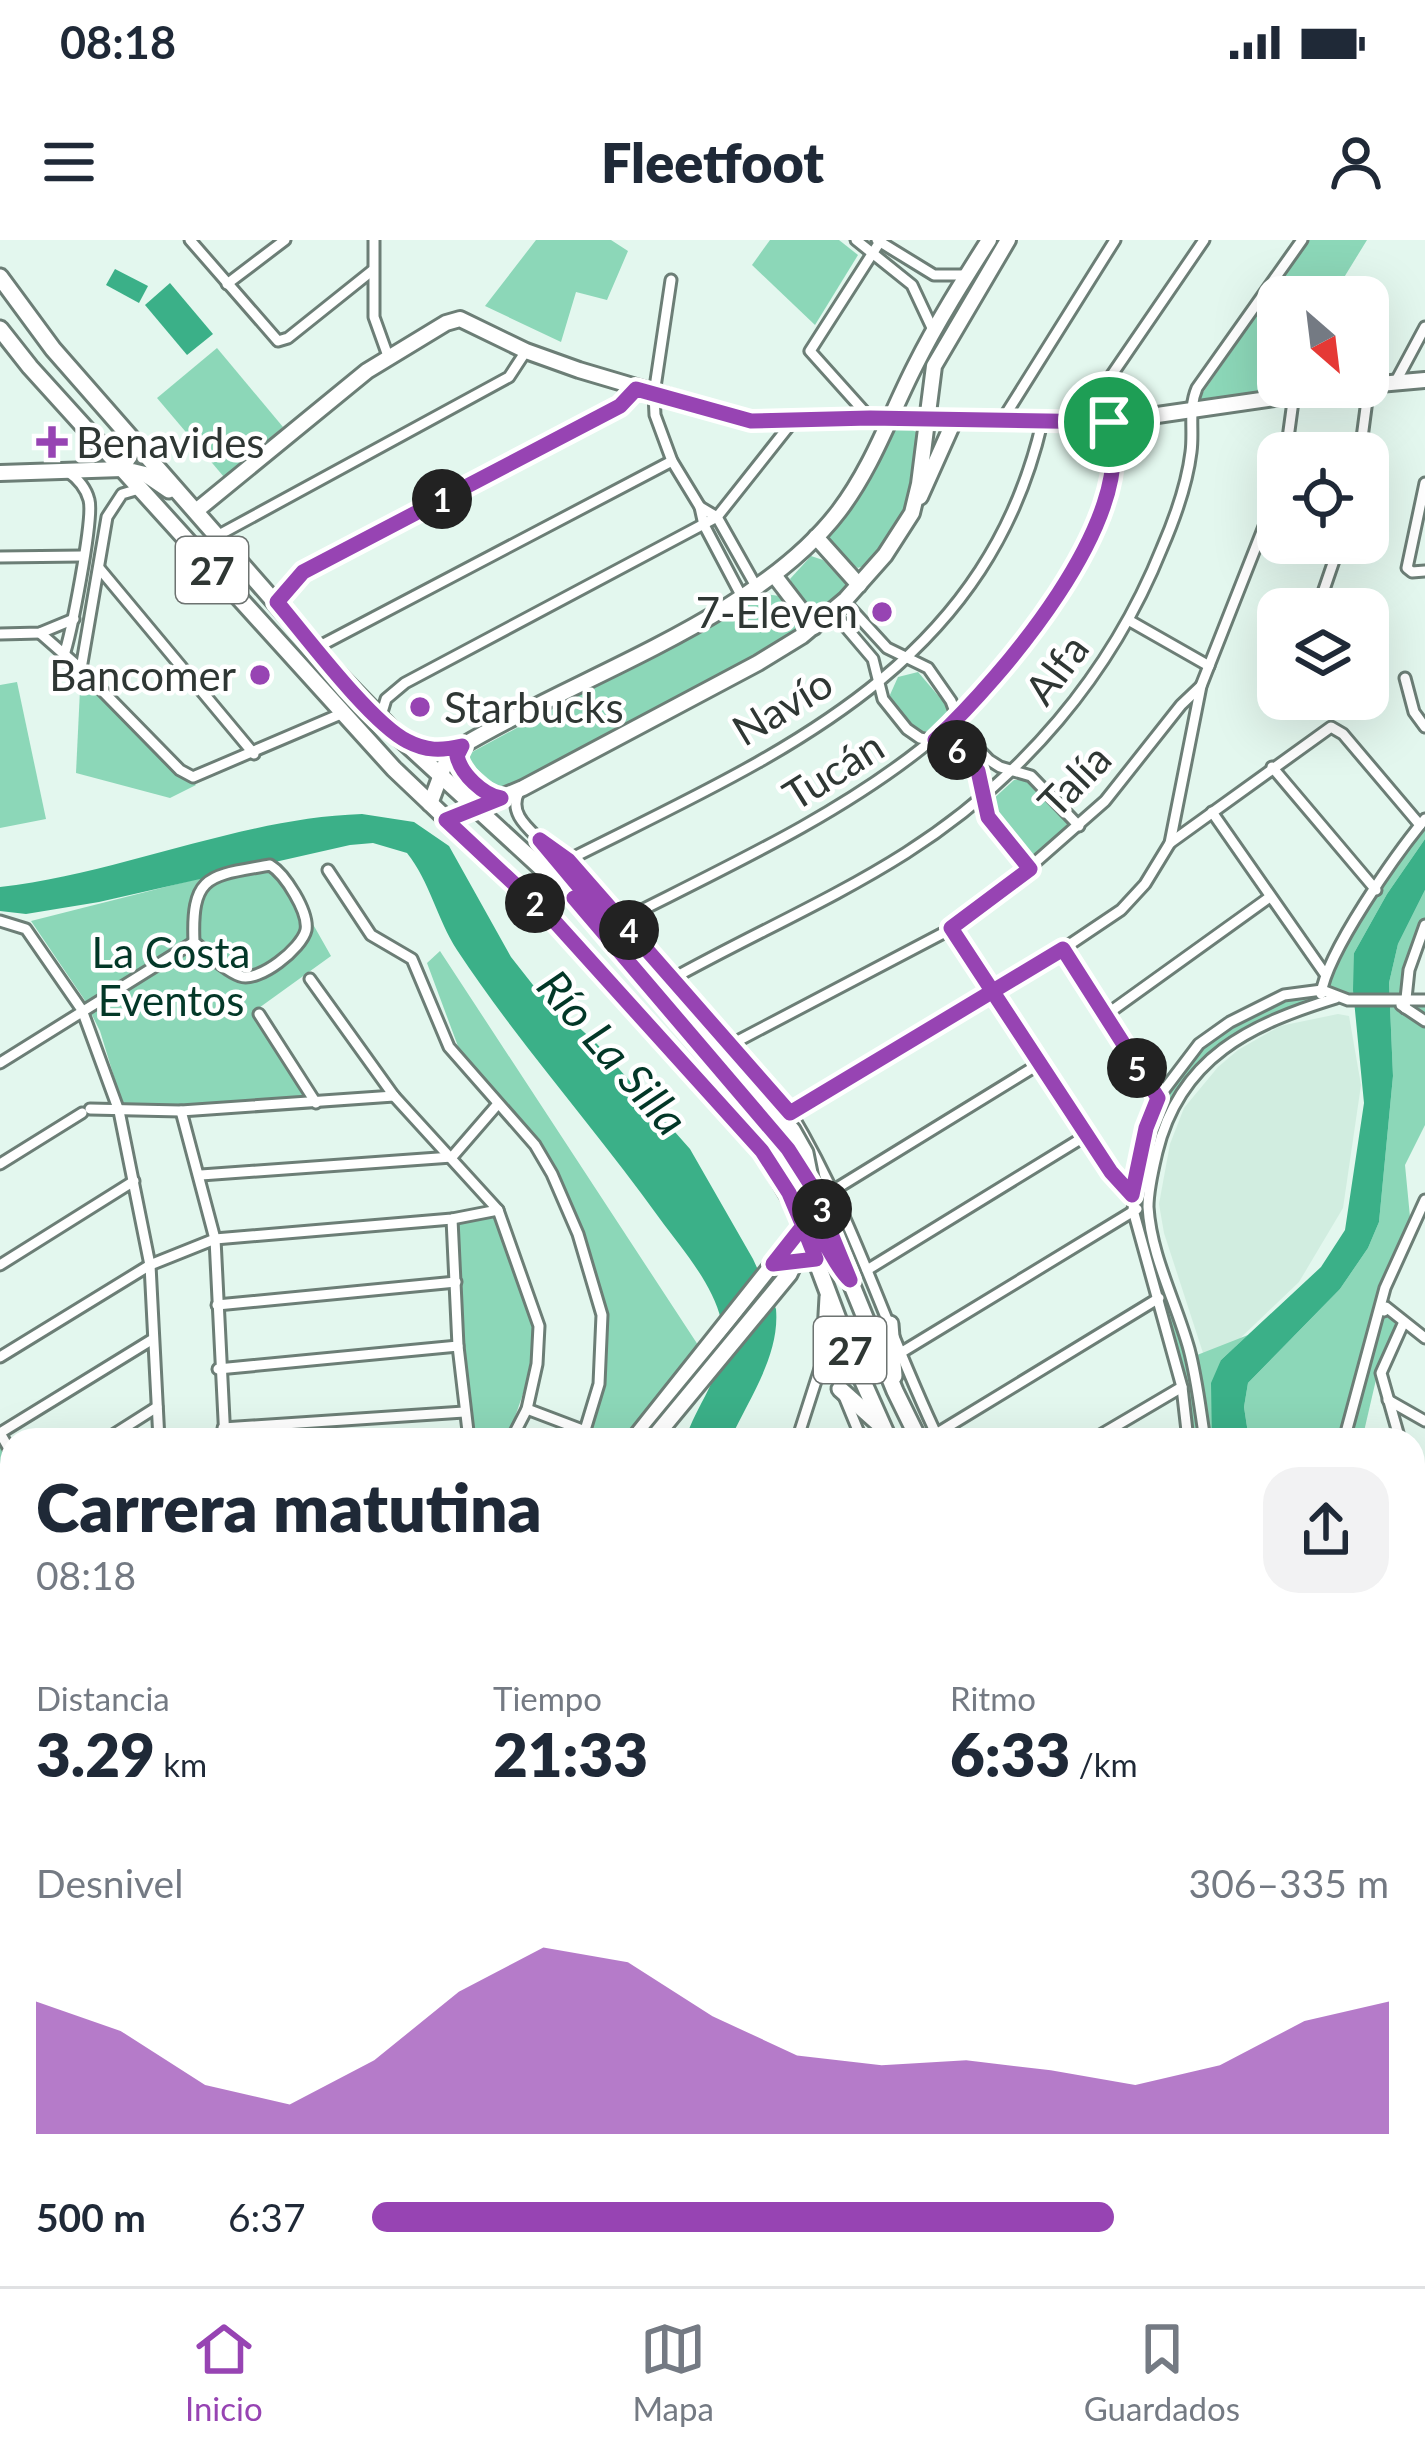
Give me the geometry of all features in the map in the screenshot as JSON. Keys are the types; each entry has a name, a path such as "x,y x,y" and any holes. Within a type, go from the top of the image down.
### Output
{"main road":[{"path":"430,804 450,756 462,746 742,597 816,537 860,481 934,332 989,240"},
{"path":"916,501 934,367 1008,240"},
{"name":"27","path":"0,277 53,349 316,648 401,739 574,898 788,1149 811,1185 895,1391 923,1428"},
{"path":"1,470 122,469 147,475 191,505 388,356 446,322 460,319 526,351 636,389 751,421 1109,422 1257,400"},
{"name":"27","path":"0,329 343,713 446,820 556,923 753,1139 779,1176 803,1226 884,1428"},
{"path":"1389,382 1425,380"},
{"path":"100,404 129,449 129,460 122,469"},
{"path":"446,820 523,788 772,656 814,627 859,585 896,538 927,487 954,421"},
{"path":"816,537 859,585"},
{"path":"774,575 814,627"},
{"path":"401,739 431,751 462,746"},
{"path":"462,746 457,756 462,768 488,794 501,798"},
{"path":"540,840 784,1119 805,1153 812,1188 806,1238 789,1274 662,1428"},
{"path":"574,898 618,926"},
{"path":"643,1428 803,1226 815,1230 838,1270 850,1280"},
{"path":"773,1264 812,1258"},
{"path":"826,1350 828,1294"},
{"path":"890,1324 895,1391"},
{"path":"841,1389 879,1428"}],"street":[{"path":"190,240 278,341 373,270"},
{"path":"227,284 285,240"},
{"path":"374,240 374,317 388,356"},
{"path":"856,240 912,285 934,332"},
{"path":"1001,422 1115,240"},
{"name":"Tucán","path":"618,926 838,809 935,740 1027,642 1074,565 1100,510 1115,463 1103,401 1108,379 1204,240"},
{"name":"Alfa","path":"672,979 902,856 982,795 1062,719 1130,621 1182,493 1197,388 1301,240"},
{"path":"870,418 810,350 879,241 934,275 967,275"},
{"path":"671,280 655,416 672,461 700,507 704,525 742,597"},
{"path":"1396,381 1425,327"},
{"path":"217,536 509,377 526,351"},
{"path":"277,602 303,572 620,406 636,389"},
{"path":"380,718 386,699 405,683 716,517 793,422"},
{"name":"Navío","path":"568,860 811,732 910,658 952,610 999,538 1029,471 1042,423"},
{"path":"316,648 672,461"},
{"path":"63,658 74,620 90,515 88,495 66,471"},
{"path":"1425,482 1407,568 1425,571"},
{"path":"81,669 106,517 122,494 139,489"},
{"path":"700,507 716,517 757,587"},
{"path":"90,515 106,517"},
{"path":"790,1113 1063,949 1121,910 1145,884 1170,843 1201,686 1257,544"},
{"path":"0,557 82,556"},
{"path":"99,568 254,754"},
{"path":"838,606 887,648 928,668 963,734 988,760 1031,776 1079,826"},
{"path":"838,606 873,659 886,704 907,729 920,738 950,744 978,771 994,827 1030,869"},
{"path":"0,634 40,633 74,620"},
{"path":"1130,621 1209,665"},
{"path":"40,633 180,770 194,777 343,713"},
{"path":"1405,678 1414,712 1425,727"},
{"name":"Talía","path":"730,1046 951,928 1030,869 1079,826 1201,686"},
{"path":"1170,843 1334,727 1422,822 1325,974 1321,1003"},
{"path":"1272,767 1376,890"},
{"path":"523,788 515,798 515,810 540,840 568,860 618,926 672,979 790,1113 833,1190 868,1270 927,1428"},
{"path":"1212,812 1325,974"},
{"path":"274,866 306,921 302,939 256,978 238,976 194,942 195,899 200,886 213,875 274,866"},
{"path":"328,870 371,935 412,959 449,1047 535,1145 552,1174 602,1315 604,1350 586,1428"},
{"path":"1103,1017 1270,897"},
{"path":"0,921 26,928 82,1010 118,1111 150,1265 158,1428"},
{"path":"1400,1003 1425,925"},
{"path":"951,928 1111,1172 1132,1195"},
{"path":"2,1057 194,942"},
{"path":"1063,949 1103,1017 1170,1112"},
{"path":"310,979 394,1096 498,1210 539,1326 537,1364 518,1428"},
{"path":"1187,1428 1182,1387 1133,1210 1146,1128 1158,1098 1198,1044 1230,1022 1284,995 1322,990 1342,999"},
{"path":"1203,1428 1188,1347 1148,1207 1170,1112 1210,1059 1263,1023 1342,999 1425,1000"},
{"path":"1400,1003 1425,1021"},
{"path":"259,1014 316,1103"},
{"path":"833,1190 1039,1064"},
{"path":"0,1164 86,1111 182,1111 394,1096"},
{"path":"201,1175 452,1156 497,1106"},
{"path":"182,1111 214,1239 223,1428"},
{"path":"868,1270 1087,1135"},
{"path":"0,1265 134,1181"},
{"path":"1348,1428 1385,1288 1425,1199"},
{"path":"902,1352 1133,1210 1148,1207"},
{"path":"0,1358 150,1265 214,1239 452,1219 498,1210"},
{"path":"452,1219 467,1428"},
{"path":"217,1305 457,1282"},
{"path":"946,1428 1169,1293"},
{"path":"1349,1428 1385,1307 1425,1338"},
{"path":"1396,1428 1382,1383 1383,1364 1403,1324"},
{"path":"8,1428 153,1339"},
{"path":"218,1369 458,1346"},
{"path":"826,1350 857,1428"},
{"path":"801,1428 826,1350"},
{"path":"1112,1428 1182,1387"},
{"path":"1387,1398 1425,1421"},
{"path":"123,1428 157,1407"},
{"path":"527,1409 567,1428"},
{"path":"289,1428 464,1412"},
{"path":"1121,1423 1121,1428"},
{"path":"0,1943 0,1962"}],"shaded area":[{"path":"115,269 148,286 139,303 106,285"},
{"path":"170,283 213,334 187,355 145,305"},
{"path":"362,814 414,822 449,846 511,957 533,985 597,1044 690,1149 776,1309 768,1360 736,1428 690,1428 722,1352 721,1320 704,1280 481,985 450,938 407,853 373,843 350,845 99,902 26,914 0,911 0,887 316,818"},
{"path":"1425,839 1425,890 1398,944 1389,983 1393,1076 1379,1222 1340,1289 1248,1383 1247,1428 1212,1428 1211,1383 1221,1360 1321,1267 1345,1230 1364,1103 1354,953"},
{"path":"1349,1016 1361,1085 1343,1208 1299,1282 1229,1349 1204,1356 1159,1204 1170,1144 1184,1108 1238,1050 1280,1026"}],"green space":[{"path":"536,240 611,240 628,251 607,300 576,292 561,342 485,306"},
{"path":"770,240 839,240 858,255 815,325 752,265"},
{"path":"1309,240 1367,240 1345,276 1284,276"},
{"path":"1257,315 1257,392 1195,404"},
{"path":"217,348 283,427 224,477 157,398"},
{"path":"893,428 916,432 914,496 881,559 858,568 841,557 829,537 858,499"},
{"path":"811,556 823,560 849,588 818,612 798,598 790,579"},
{"path":"764,594 780,596 804,622 790,644 506,794 463,757"},
{"path":"81,669 196,785 170,798 76,773"},
{"path":"918,672 953,713 925,739 889,697 898,677"},
{"path":"17,682 46,819 0,828 0,685"},
{"path":"1014,780 1029,780 1073,827 1033,860 992,817 991,801"},
{"path":"1425,819 1425,839 1354,953 1354,1000 1322,990 1343,943"},
{"name":"La Costa Eventos","path":"276,859 331,956 252,1013 311,1100 122,1103 100,1031 84,999 31,921"},
{"path":"1425,890 1425,925 1406,998 1425,1000 1425,1125 1405,1165 1410,1217 1379,1296 1387,1317 1400,1324 1378,1371 1365,1428 1247,1428 1248,1383 1340,1289 1379,1222 1393,1076 1389,983 1398,944"},
{"path":"440,951 698,1345 674,1388 642,1428 587,1428 602,1385 605,1350 604,1314 584,1236 546,1157 462,1057 427,963"},
{"path":"1322,990 1321,1003 1291,1012 1210,1059 1170,1112 1148,1207 1160,1263 1192,1357 1248,1335 1221,1360 1213,1428 1187,1428 1186,1405 1132,1195 1158,1098 1199,1044 1257,1006"},
{"path":"495,1217 534,1323 533,1365 511,1428 473,1428 467,1415 454,1222"}],"place":[{"name":"Benavides","path":"52,442"},
{"name":"7-Eleven","path":"882,612"},
{"name":"Bancomer","path":"260,675"},
{"name":"Starbucks","path":"420,707"}],"route":[{"path":"1109,422 751,421 636,389 620,406 303,572 277,602 401,739 431,751 462,746 458,764 488,794 501,798 446,820 556,923 771,1163 803,1226 773,1264 816,1259 803,1226 807,1226 815,1230 838,1270 850,1280 811,1185 788,1149 574,898 584,901 617,932 540,840 568,860 790,1113 991,992 1063,949 1158,1098 1146,1128 1132,1195 1111,1172 991,992 951,928 1030,869 988,817 978,771 950,744 935,740 1008,666 1074,565 1100,510 1115,463 1109,422"}],"water label":[{"name":"Río La Silla","path":"613,1052"}]}
